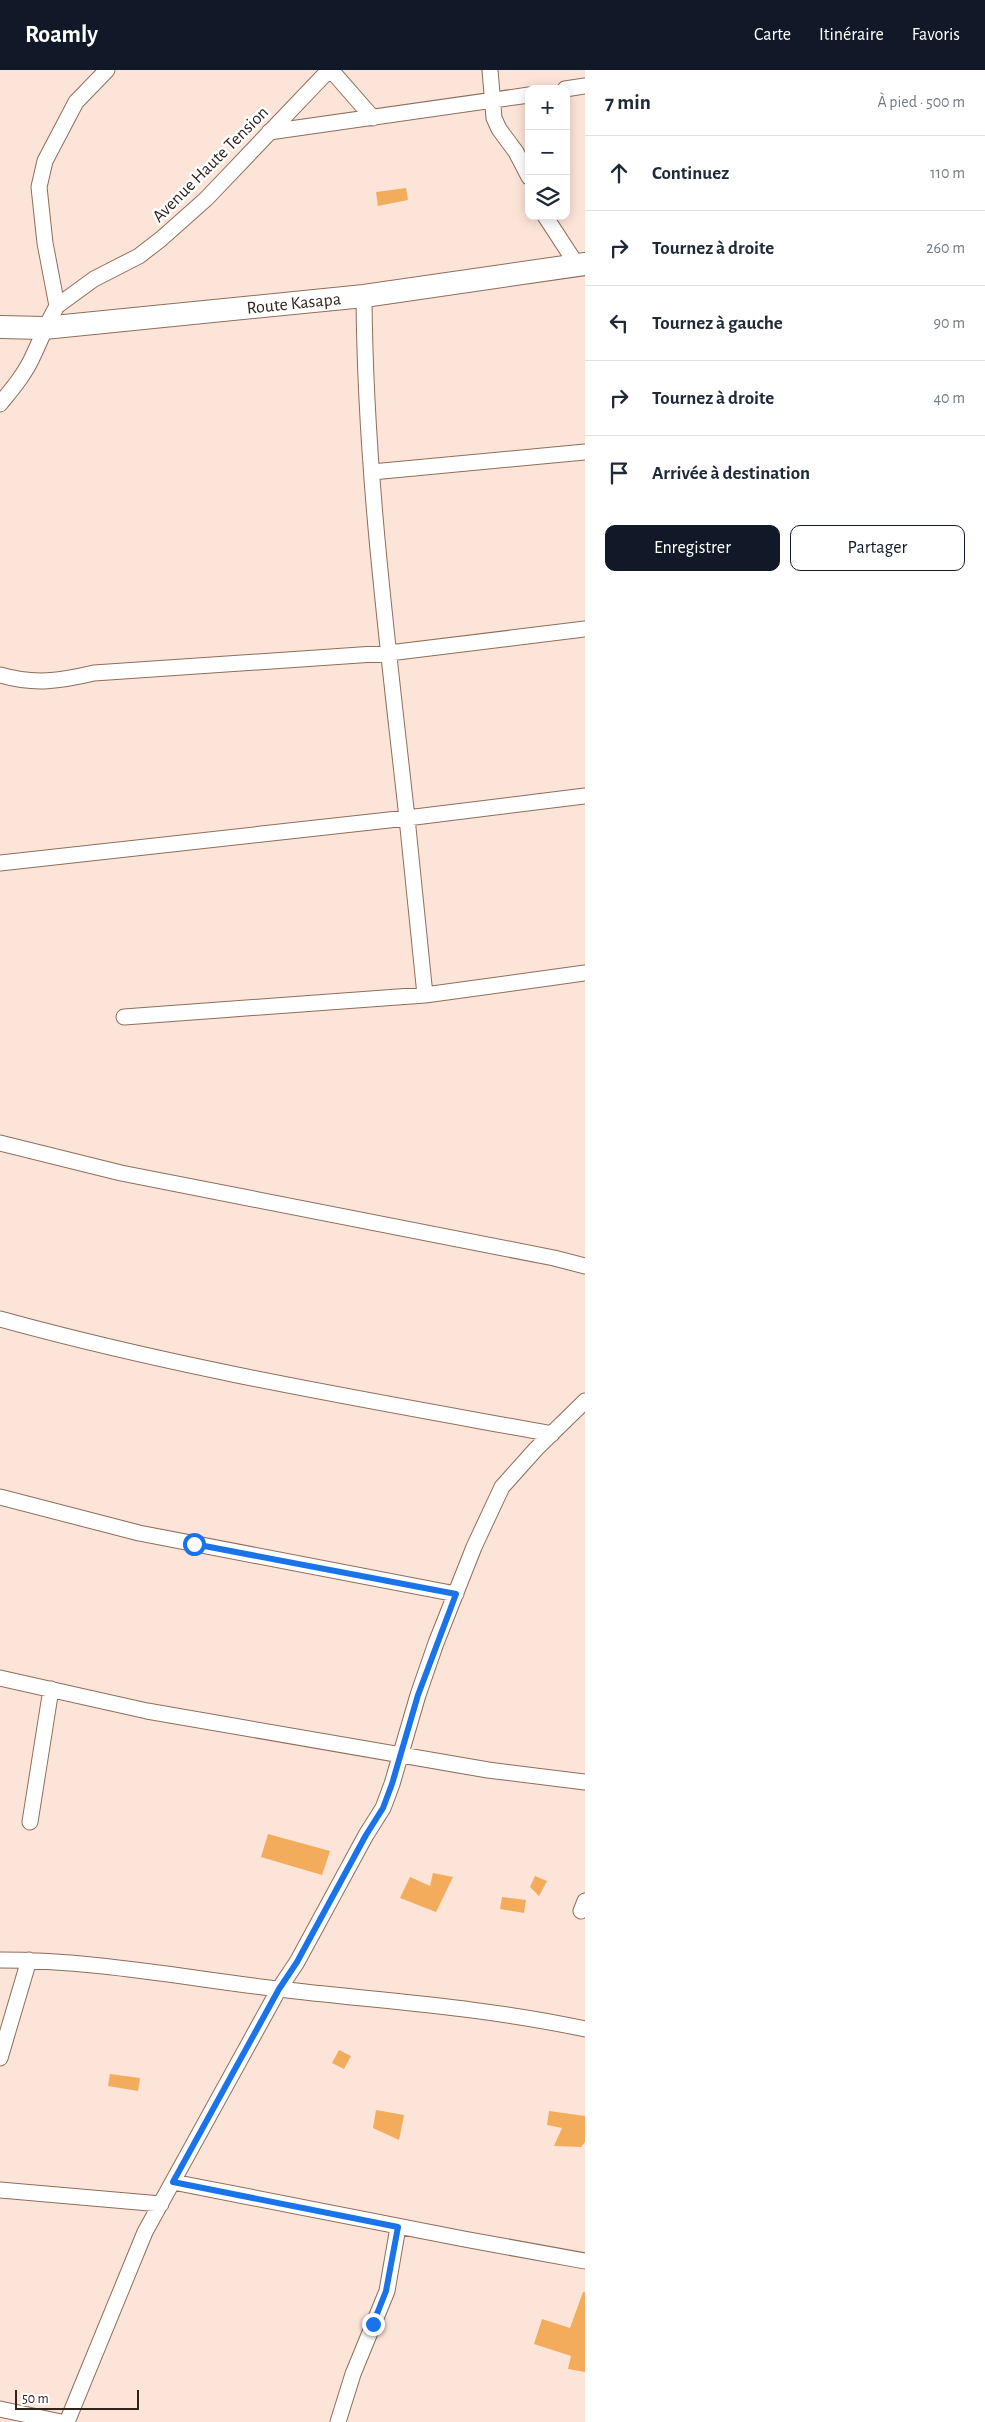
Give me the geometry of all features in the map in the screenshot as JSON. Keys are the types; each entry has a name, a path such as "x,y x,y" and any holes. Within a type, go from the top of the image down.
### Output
{"main road":[{"name":"Route Kasapa","path":"0,327 44,328 364,296 581,264"}],"street":[{"path":"0,404 21,378 33,356 44,328 57,306 45,244 39,187 45,161 76,102 107,70"},
{"path":"330,70 373,118"},
{"name":"Avenue Haute Tension","path":"57,306 94,279 139,256 161,239 206,199 330,70"},
{"path":"490,70 494,118 528,175"},
{"path":"570,88 585,86"},
{"path":"269,132 525,96"},
{"path":"548,220 581,264"},
{"path":"364,296 365,376 372,472 425,995"},
{"path":"372,472 585,452"},
{"path":"0,675 22,681 59,682 94,673 389,653 585,629"},
{"path":"0,863 407,818 585,796"},
{"path":"124,1017 425,995 585,972"},
{"path":"0,1143 121,1174 526,1252 585,1266"},
{"path":"0,1319 82,1342 313,1390 552,1434"},
{"path":"68,2422 146,2232 279,1989 297,1962 366,1835 383,1808 436,1643 474,1547 502,1487 585,1401"},
{"path":"0,1497 138,1533 456,1594"},
{"path":"0,1678 147,1711 488,1770 585,1782"},
{"path":"30,1822 51,1689"},
{"path":"0,1960 29,1960 118,1968 279,1989 529,2017 585,2029"},
{"path":"0,2058 29,1960"},
{"path":"173,2182 398,2227 585,2261"},
{"path":"0,2190 161,2204"},
{"path":"338,2422 353,2374 386,2291 398,2227"},
{"path":"0,2409 61,2422"}],"building":[{"path":"406,188 408,200 378,206 376,192"},
{"path":"268,1834 330,1851 322,1875 261,1857"},
{"path":"433,1873 453,1877 436,1912 400,1898 410,1877 430,1886"},
{"path":"535,1876 547,1881 539,1896 530,1887"},
{"path":"502,1897 526,1900 524,1913 500,1909"},
{"path":"339,2050 351,2056 344,2069 332,2063"},
{"path":"110,2074 140,2078 138,2091 108,2086"},
{"path":"376,2110 404,2115 399,2140 373,2128"},
{"path":"549,2111 585,2116 585,2142 581,2147 554,2146 562,2128 547,2125"},
{"path":"583,2292 585,2292 585,2372 568,2369 571,2356 534,2344 542,2319 570,2328"}],"route":[{"path":"194,1544 456,1594 418,1695 383,1808 366,1835 297,1962 279,1989 173,2182 398,2227 386,2291 373,2324"}]}
